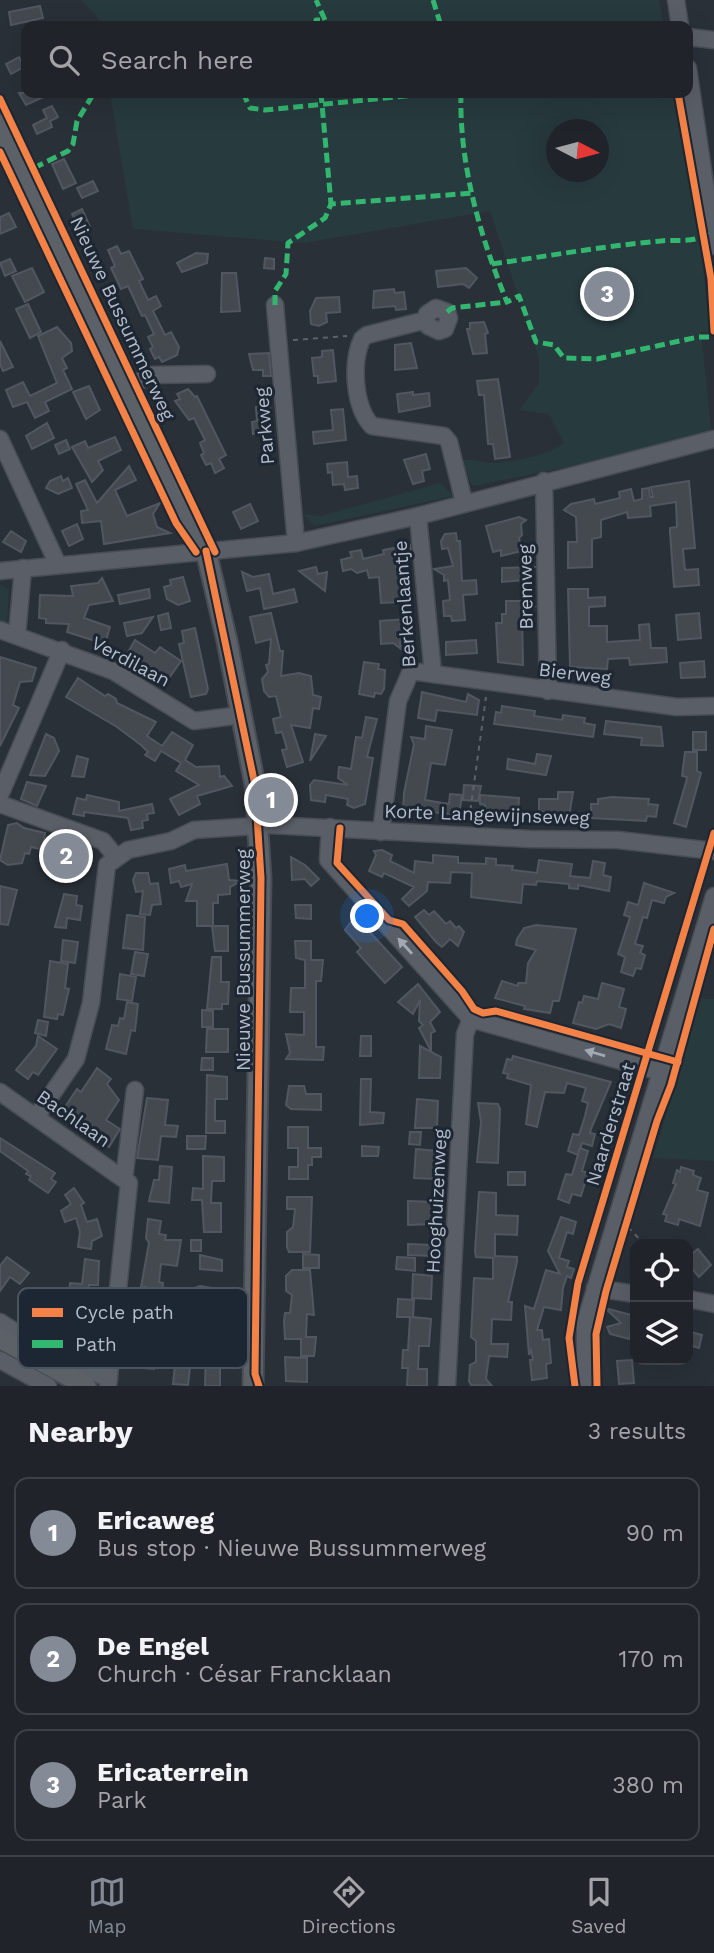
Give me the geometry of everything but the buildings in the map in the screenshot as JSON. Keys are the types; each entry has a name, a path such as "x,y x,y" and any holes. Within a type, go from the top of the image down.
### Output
{"main road":[{"name":"Nieuwe Bussummerweg","path":"0,124 29,171 125,388 206,551 241,715 255,785 261,878 255,1382"},
{"path":"0,1338 18,1348"},
{"path":"54,1368 86,1386"}],"street":[{"path":"676,0 679,21"},
{"path":"693,38 714,40"},
{"path":"692,98 714,246"},
{"name":"Parkweg","path":"275,305 296,543"},
{"path":"426,320 367,335 362,340 356,383 366,420 379,428 444,436 449,442 464,502"},
{"path":"125,388 151,375 207,374"},
{"path":"0,439 58,565"},
{"path":"0,571 296,543 418,516 544,481 714,439"},
{"name":"Bremweg","path":"544,481 548,691"},
{"name":"Berkenlaantje","path":"381,832 398,701 411,671 432,674 418,516"},
{"path":"17,635 23,568"},
{"name":"Verdilaan","path":"0,630 62,650 113,671 194,721 241,715"},
{"path":"0,795 62,650"},
{"name":"Bierweg","path":"432,674 677,707 714,706"},
{"path":"0,804 103,841 112,861 91,1003 76,1059 36,1117"},
{"name":"Korte Langewijnseweg","path":"112,861 128,850 171,841 194,830 258,826 618,840 714,852"},
{"path":"330,827 328,860 471,1019 661,1072"},
{"name":"Naarderstraat","path":"585,1386 585,1323 714,896"},
{"name":"Hooghuizenweg","path":"447,1386 465,1034 471,1019"},
{"name":"Bachlaan","path":"124,1179 135,1090"},
{"name":"Bachlaan","path":"0,1092 129,1183 118,1288"},
{"path":"595,1288 630,1293"},
{"path":"693,1300 714,1304"},
{"path":"0,1322 18,1334"},
{"path":"0,1360 48,1386"},
{"path":"80,1368 108,1383"}],"path":[{"path":"277,341 348,336 362,340"},
{"path":"467,835 488,683"},
{"path":"622,1238 630,1212"},
{"path":"626,1225 639,1239"}],"green space":[{"path":"81,0 659,0 663,21 98,21 97,16"},
{"path":"111,98 676,98 700,242 710,332 701,332 712,438 473,486 457,461 513,461 540,455 564,443 549,414 520,410 539,383 539,358 490,211 304,243 133,229"},
{"path":"440,483 454,496 315,526 303,514 321,516"},
{"path":"0,584 9,589 7,622 0,621"},
{"path":"701,999 714,999 714,1161 653,1158"}],"marked path":[{"path":"316,0 325,20 316,21"},
{"path":"433,0 439,21"},
{"path":"34,168 68,151 73,144 77,121 91,98"},
{"path":"245,98 250,108 265,110 384,98"},
{"path":"321,98 331,204"},
{"path":"461,98 468,173 480,226 507,302 519,296 536,342 554,345 564,358 597,359 698,337 714,337"},
{"path":"275,305 275,291 286,274 288,243 325,218 331,204 473,193"},
{"path":"492,264 618,246 692,240 708,232"},
{"path":"447,312 452,308 507,302"}],"cycle path":[{"path":"679,98 711,279 714,331"},
{"path":"0,99 215,552"},
{"path":"0,152 176,523 196,552"},
{"path":"206,551 255,785 261,878 255,1374 259,1386"},
{"path":"340,828 337,863 389,920 403,924 462,991 474,1009 483,1013 496,1011 678,1062"},
{"path":"575,1386 569,1338 578,1283 714,833"},
{"path":"597,1386 596,1334 606,1291 657,1121 671,1085 714,929"}],"place":[{"name":"Ericaterrein","path":"607,294"},
{"name":"Ericaweg","path":"271,800"},
{"name":"De Engel","path":"66,856"}]}
